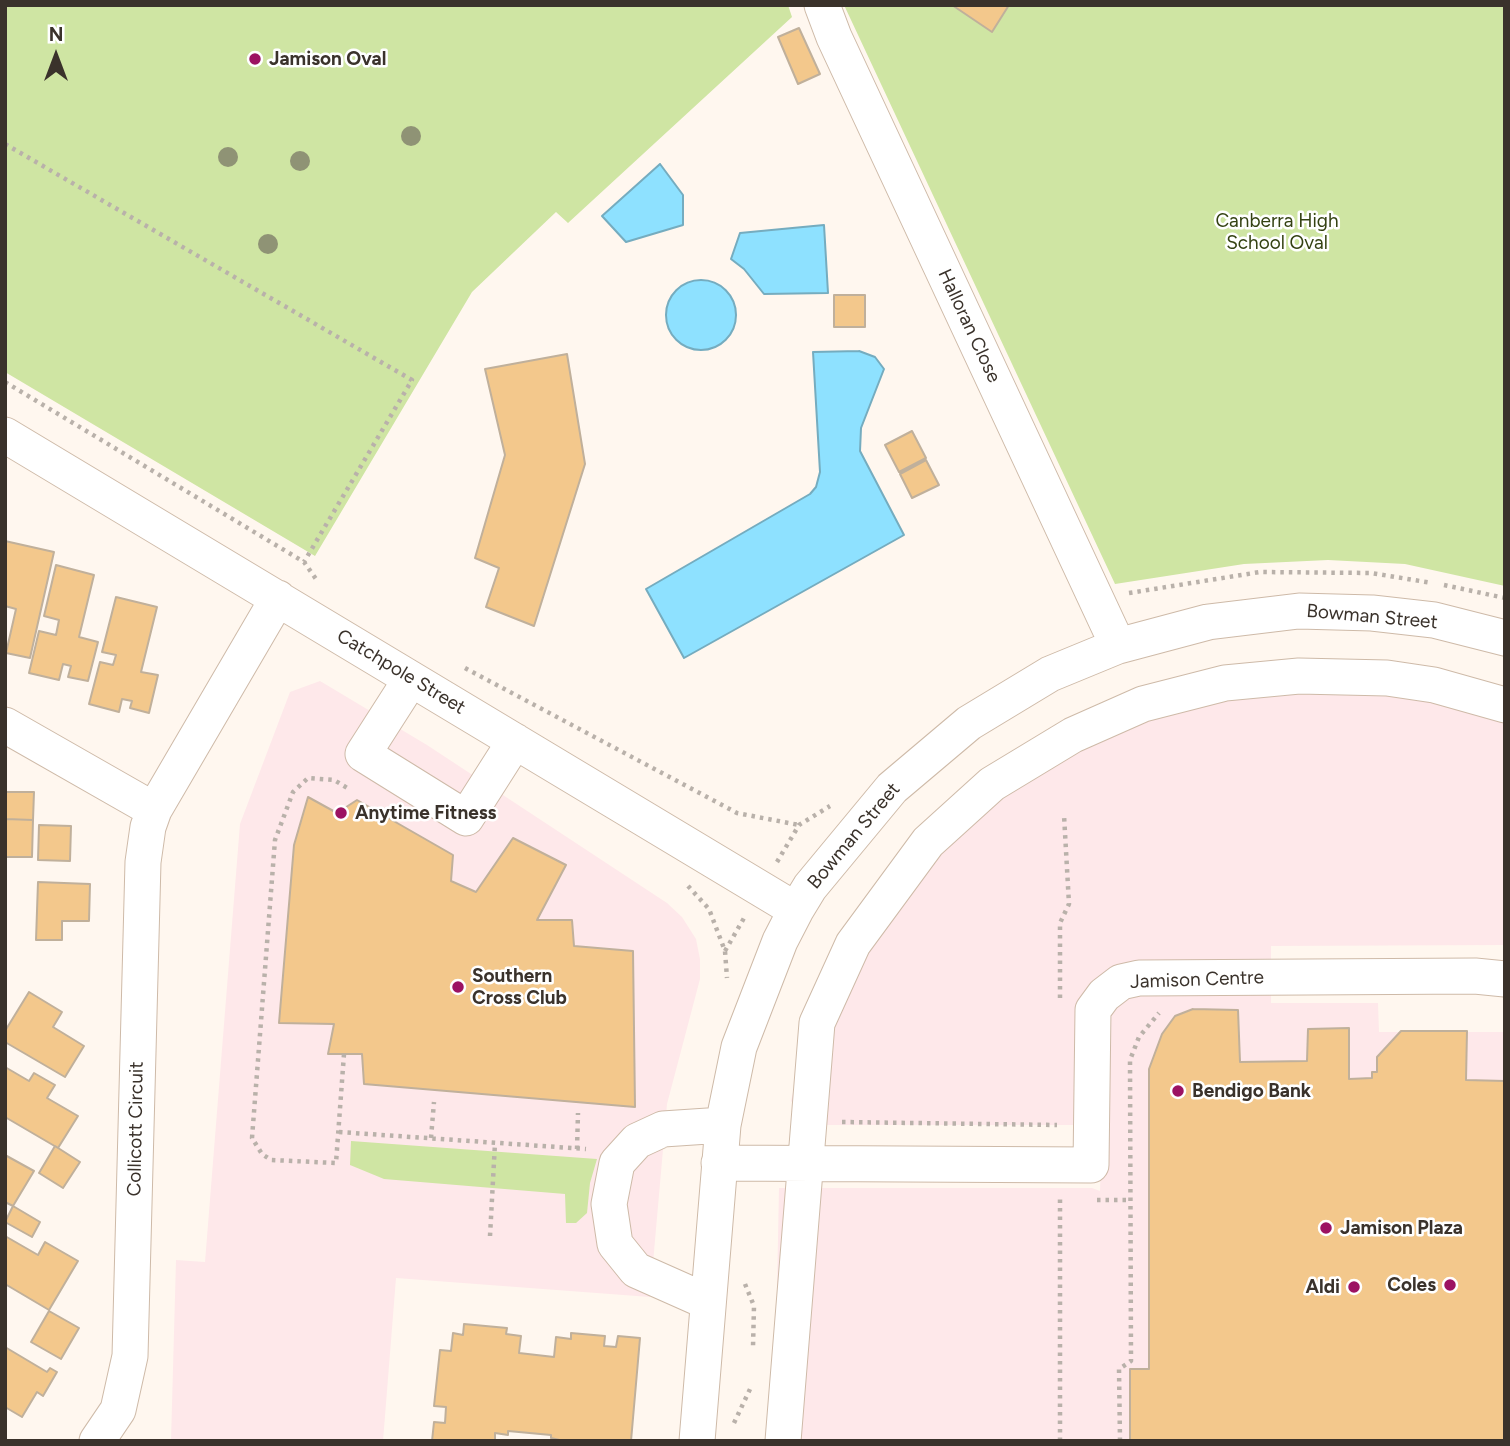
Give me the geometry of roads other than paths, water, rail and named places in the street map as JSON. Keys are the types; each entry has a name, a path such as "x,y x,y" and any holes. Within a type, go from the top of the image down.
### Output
{"street":[{"name":"Halloran Close","path":"822,5 834,37 1118,646"},
{"name":"Catchpole Street","path":"5,435 796,911"},
{"name":"Collicott Circuit","path":"97,1441 118,1410 130,1356 143,862 154,810 278,598"},
{"name":"Bowman Street","path":"713,1437 708,1302 723,1125 739,1047 780,941 810,887 892,788 969,723 1050,674 1118,646 1208,622 1299,611 1434,620 1505,638"},
{"path":"783,1441 817,1023 853,944 879,904 928,842 992,784 1073,735 1143,705 1226,683 1299,676 1387,678 1447,688 1505,705"},
{"path":"411,679 363,754 466,818 515,741"},
{"path":"5,725 154,810"},
{"name":"Jamison Centre","path":"719,1163 1091,1165 1093,1010 1104,995 1121,982 1139,978 1475,976 1505,979"},
{"path":"708,1302 636,1270 615,1244 609,1204 617,1163 637,1141 663,1129 723,1125"}],"water":[{"path":"660,164 683,195 683,225 626,242 602,216"},
{"path":"824,225 828,293 764,294 744,269 731,259 740,233"},
{"path":"701,280 726,290 736,315 726,340 701,350 676,340 666,315 676,290"},
{"path":"859,351 875,357 884,369 861,428 860,451 904,535 684,658 646,589 810,494 816,487 820,472 813,352"}],"place":[{"name":"Jamison Oval","path":"255,59"},
{"name":"Anytime Fitness","path":"341,813"},
{"name":"Southern Cross Club","path":"458,987"},
{"name":"Bendigo Bank","path":"1178,1091"},
{"name":"Jamison Plaza","path":"1326,1228"},
{"name":"Coles","path":"1450,1285"},
{"name":"Aldi","path":"1354,1287"}],"park label":[{"name":"Canberra High School Oval","path":"1277,232"}]}
